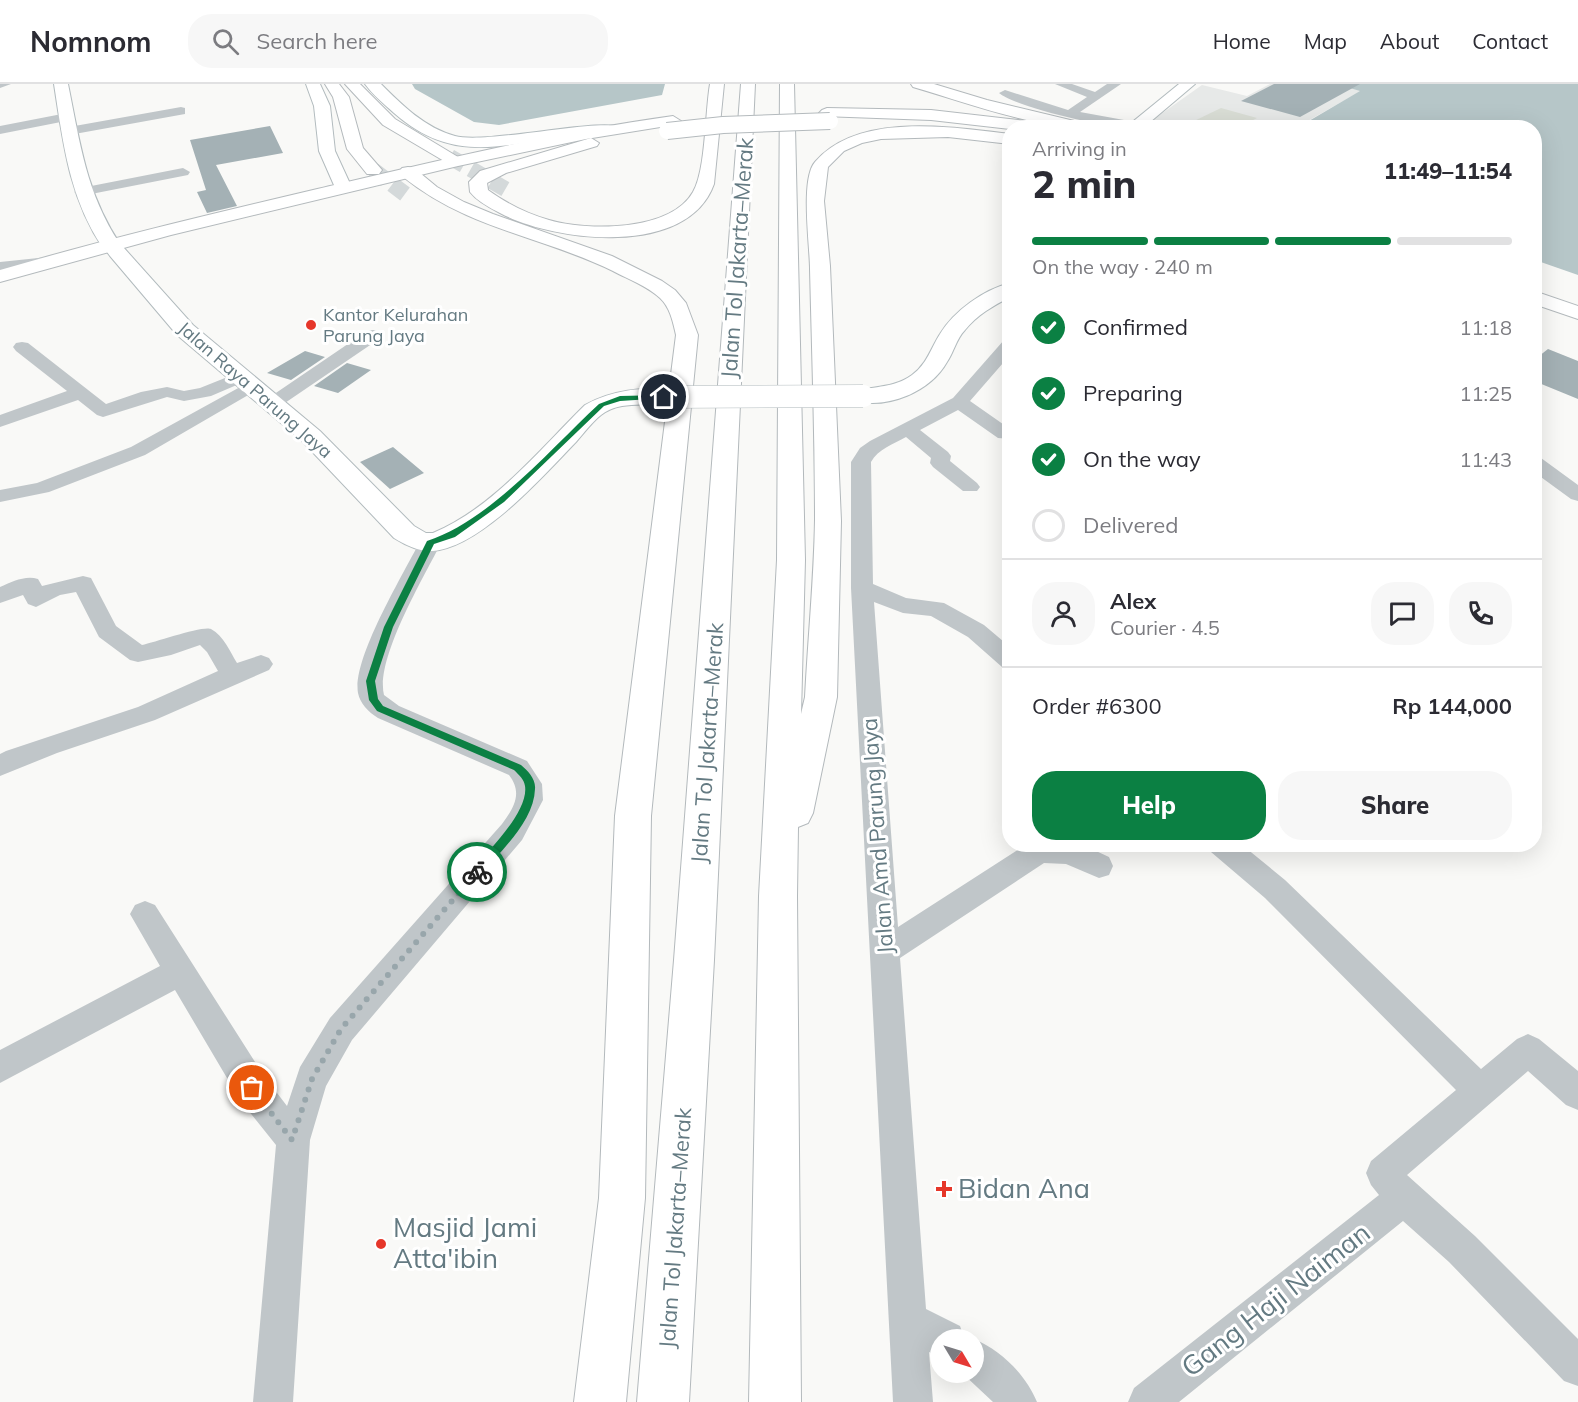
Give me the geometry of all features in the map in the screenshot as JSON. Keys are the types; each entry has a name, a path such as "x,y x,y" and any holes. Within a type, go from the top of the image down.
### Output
{"main road":[{"name":"Jalan Raya Parung Jaya","path":"61,84 81,192 88,210 114,248 186,330 311,436 404,532 430,543"},
{"path":"313,84 322,106 327,151 343,188"},
{"path":"332,84 341,97 355,149 376,162"},
{"path":"352,84 408,144 450,157"},
{"path":"372,84 421,126 453,141 489,144 584,130 723,125 829,117 931,115 1002,123"},
{"path":"430,179 479,192 519,215 550,227 567,230 606,232 648,226 667,220 693,206 705,187 716,84"},
{"path":"692,147 716,84"},
{"name":"Jalan Tol Jakarta–Merak","path":"663,1402 693,972 748,84"},
{"name":"Jalan Tol Jakarta–Merak","path":"775,1402 778,896 791,560 787,84"},
{"path":"918,84 1052,120"},
{"path":"1143,120 1188,84"},
{"path":"829,117 938,123 1002,130"},
{"path":"0,276 48,261 670,126"},
{"path":"0,288 114,248 343,188 430,179 615,129"},
{"path":"778,896 822,696 828,521 820,266 815,201 820,166 838,148 856,139 896,132 948,132 1002,138"},
{"path":"479,192 478,182 493,171 591,143"},
{"path":"430,179 432,209 598,269 635,275 655,284 669,295 684,318 687,335 633,816 622,1198 600,1402"},
{"path":"507,190 550,213 584,220 636,216 662,207 672,199"},
{"path":"791,432 820,266"},
{"path":"430,543 453,535 494,506 601,405 620,399 863,396 900,391 914,384 935,364 954,330 968,315 1002,295"},
{"path":"1542,300 1578,313"}],"street":[{"path":"0,85 6,84"},
{"path":"1061,84 1094,96"},
{"path":"1069,114 1115,84"},
{"path":"1005,93 1069,114 1099,120"},
{"path":"0,130 181,111"},
{"path":"81,192 183,172"},
{"path":"0,267 48,261"},
{"path":"273,403 373,335"},
{"path":"22,347 103,411 147,396 167,392 184,396 246,382"},
{"name":"Jalan Amd Parung Jaya","path":"913,1402 862,588 861,462 867,452 958,402 1002,353"},
{"path":"0,496 42,488 138,451 246,382"},
{"path":"0,421 80,393"},
{"path":"958,402 1002,432"},
{"path":"908,429 941,456 940,463 970,487"},
{"path":"1542,468 1578,495"},
{"path":"273,1402 292,1140 312,1079 341,1029 512,832 524,814 529,801 531,787 526,776 518,768 390,713 380,708 373,700 370,681 388,627 430,543"},
{"path":"0,595 30,584 36,599 54,589 83,583 107,631 138,654 171,647 204,635 216,647 231,674"},
{"path":"862,588 903,605 936,609 976,631 1002,654"},
{"path":"0,766 22,754 132,719 231,674 261,664"},
{"path":"885,952 1038,852"},
{"path":"1069,852 1099,866"},
{"path":"1231,852 1275,889 1480,1090"},
{"path":"145,914 252,1088 292,1140"},
{"path":"0,1068 180,971"},
{"path":"1578,1094 1528,1050 1383,1173 1404,1198 1462,1249 1578,1367"},
{"name":"Gang Haji Naiman","path":"1148,1402 1404,1198"},
{"path":"908,1320 930,1332"},
{"path":"984,1367 1012,1393 1017,1402"}],"shaded area":[{"path":"412,84 665,84 662,95 499,125 474,122 415,89"},
{"path":"1270,84 1336,84 1361,91 1309,120 1152,120 1202,85 1247,96"},
{"path":"1336,84 1578,84 1578,275 1542,262 1542,120 1311,120 1360,91"},
{"path":"1221,108 1257,118 1252,120 1196,120"}],"building":[{"path":"1274,84 1360,84 1300,117 1241,101"},
{"path":"270,126 283,153 216,165 237,206 207,213 197,192 206,190 190,140"},
{"path":"1548,349 1578,361 1578,399 1542,384 1542,354"},
{"path":"305,351 325,357 291,380 267,373"},
{"path":"347,363 371,370 338,393 314,386"},
{"path":"393,447 424,473 390,489 360,462"}],"tunnel":[{"path":"450,157 507,190"},
{"path":"373,170 409,197"}],"way so far":[{"path":"252,1088 292,1140 312,1079 341,1029 477,872"}],"place":[{"name":"Kantor Kelurahan Parung Jaya","path":"311,325"},
{"name":"Bidan Ana","path":"944,1189"},
{"name":"Masjid Jami Atta'ibin","path":"381,1244"}],"route":[{"path":"477,872 512,832 524,814 531,787 526,776 518,768 380,708 373,700 370,681 388,627 430,543 445,539 473,523 501,500 593,410 601,405 629,397 664,397"}]}
